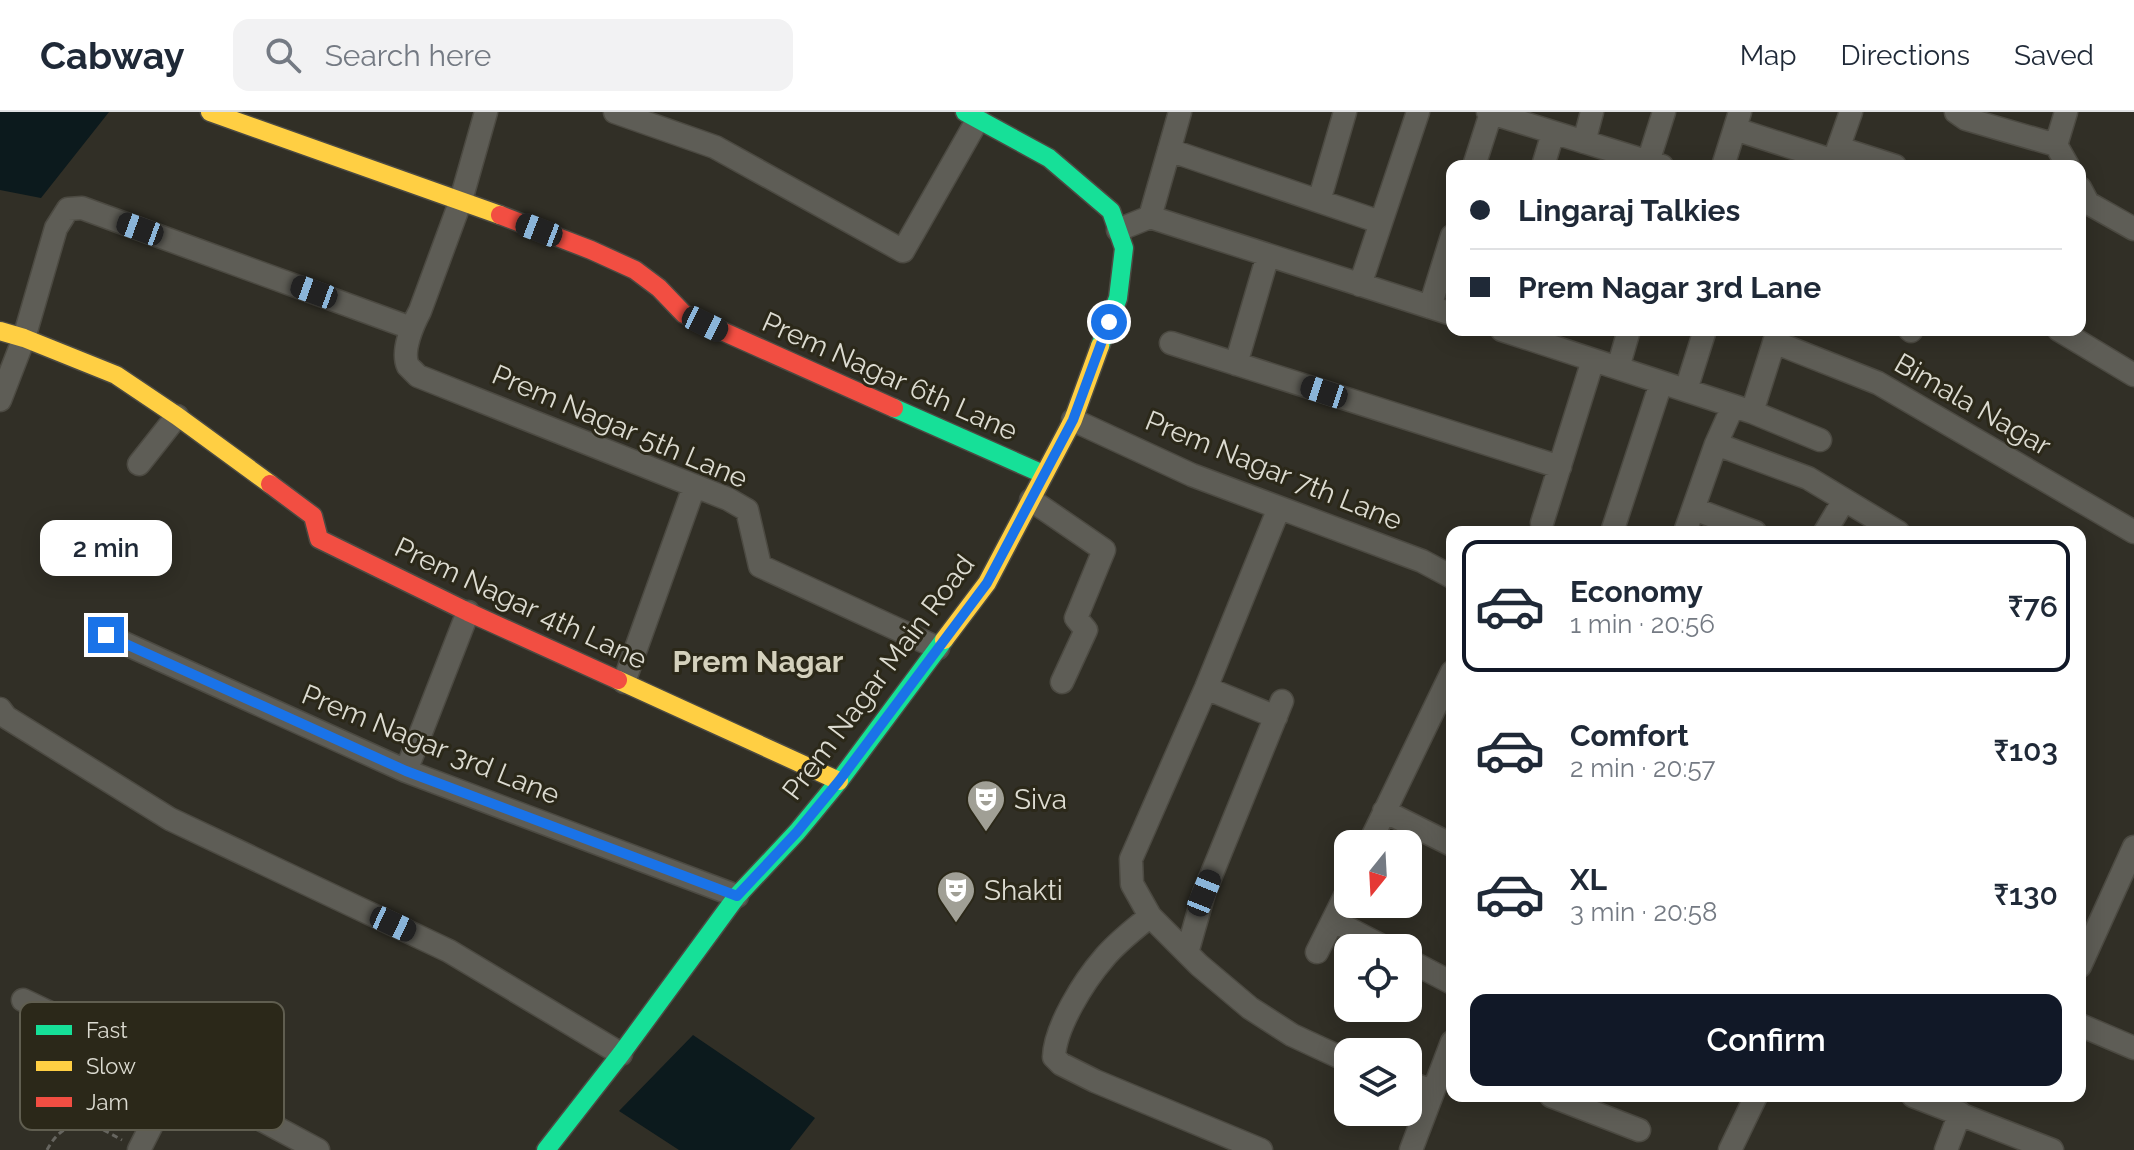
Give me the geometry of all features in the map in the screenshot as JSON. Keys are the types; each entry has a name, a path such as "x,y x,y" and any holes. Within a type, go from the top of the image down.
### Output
{"street":[{"name":"Prem Nagar 6th Lane","path":"210,112 461,200 591,250 635,270 659,288 684,314 1043,474"},
{"path":"0,400 24,338 56,228 68,209 82,208 411,328 461,200 486,112"},
{"path":"615,112 715,147 903,251 971,116"},
{"path":"1319,201 1345,112"},
{"path":"1360,285 1418,112"},
{"path":"1476,160 1489,112 1642,160"},
{"path":"1584,142 1592,112"},
{"path":"1656,160 1664,112"},
{"path":"1725,160 1738,120 1835,158 1851,112"},
{"path":"1956,112 1966,119 2056,145 2065,160"},
{"path":"2056,145 2066,112"},
{"path":"1150,217 1169,150 1175,114"},
{"name":"Prem Nagar Main Road","path":"546,1150 737,896 797,832 839,781 987,583 1073,420 1118,298 1124,248 1118,230 1111,211 1049,158 971,116"},
{"path":"1545,160 1553,133"},
{"path":"1169,150 1380,222"},
{"path":"2086,199 2134,229"},
{"path":"1118,230 1150,217 1446,312"},
{"path":"1236,364 1268,255"},
{"path":"1430,307 1446,255"},
{"name":"Prem Nagar 5th Lane","path":"411,328 406,354 408,366 418,376 728,499 747,510 760,566 938,648"},
{"name":"Prem Nagar 4th Lane","path":"0,331 116,375 313,516 319,539 468,612 839,781"},
{"path":"1520,336 1742,409 1820,440"},
{"path":"1618,368 1627,336"},
{"path":"1686,390 1703,336"},
{"path":"1687,526 1716,444 1742,409 1776,336"},
{"name":"Bimala Nagar","path":"1776,336 1878,383 2134,532"},
{"path":"2069,336 2134,375"},
{"path":"1171,343 1560,467"},
{"path":"1542,523 1593,360"},
{"path":"1614,526 1661,383"},
{"path":"139,464 177,416"},
{"name":"Prem Nagar 7th Lane","path":"1073,420 1192,475 1422,561 1446,574"},
{"path":"1716,444 1808,478 1888,526"},
{"path":"624,682 694,487"},
{"path":"1031,500 1104,550 1076,618 1086,630 1062,682"},
{"path":"1829,526 1844,500"},
{"path":"1279,508 1206,688 1131,859 1132,884 1150,916 1250,1008 1292,1035 1334,1054"},
{"path":"1694,509 1739,526"},
{"path":"406,771 468,612"},
{"name":"Prem Nagar 3rd Lane","path":"106,635 406,771 737,896"},
{"path":"1187,953 1204,893 1279,709 1206,688"},
{"path":"0,709 6,717 170,819 449,951 621,1054"},
{"path":"1375,830 1444,712"},
{"path":"1384,811 1446,842"},
{"path":"2086,953 2134,847"},
{"path":"1150,916 1105,956 1085,984 1062,1026 1054,1045 1054,1057 1061,1064 1095,1081 1261,1150"},
{"path":"1317,952 1335,918"},
{"path":"1334,921 1359,934"},
{"path":"1422,967 1446,980"},
{"path":"23,1000 27,1002"},
{"path":"2086,1028 2134,1048"},
{"path":"1411,1150 1446,1061"},
{"path":"1422,1087 1432,1091"},
{"path":"1567,1102 1639,1130"},
{"path":"1733,1149 1753,1102"},
{"path":"1930,1102 2052,1150"},
{"path":"1946,1150 1960,1113"},
{"path":"139,1150 149,1130"},
{"path":"280,1130 318,1150"}],"path":[{"path":"47,1150 63,1130"},
{"path":"103,1130 139,1150"}],"shaded area":[{"path":"0,112 109,112 41,198 0,190"},
{"path":"693,1035 815,1118 790,1150 679,1150 619,1111"}],"traffic: fast":[{"path":"965,112 1049,158 1111,211 1124,248 1118,298 1100,346"},
{"path":"894,408 1043,474"},
{"path":"546,1150 737,896 797,832 839,781 944,640"}],"traffic: slow":[{"path":"210,112 500,215"},
{"path":"0,331 116,375 270,484"},
{"path":"944,640 987,583 1073,420 1100,346"},
{"path":"618,680 839,781"}],"traffic: jam":[{"path":"500,215 635,270 659,288 684,314 894,408"},
{"path":"270,484 313,516 319,539 468,612 618,680"}],"place":[{"name":"Siva","path":"986,833"},
{"name":"Shakti","path":"956,924"}],"district":[{"name":"Prem Nagar","path":"758,662"}],"route":[{"path":"106,635 406,771 737,896 797,832 839,781 987,583 1073,420 1109,322"}]}
